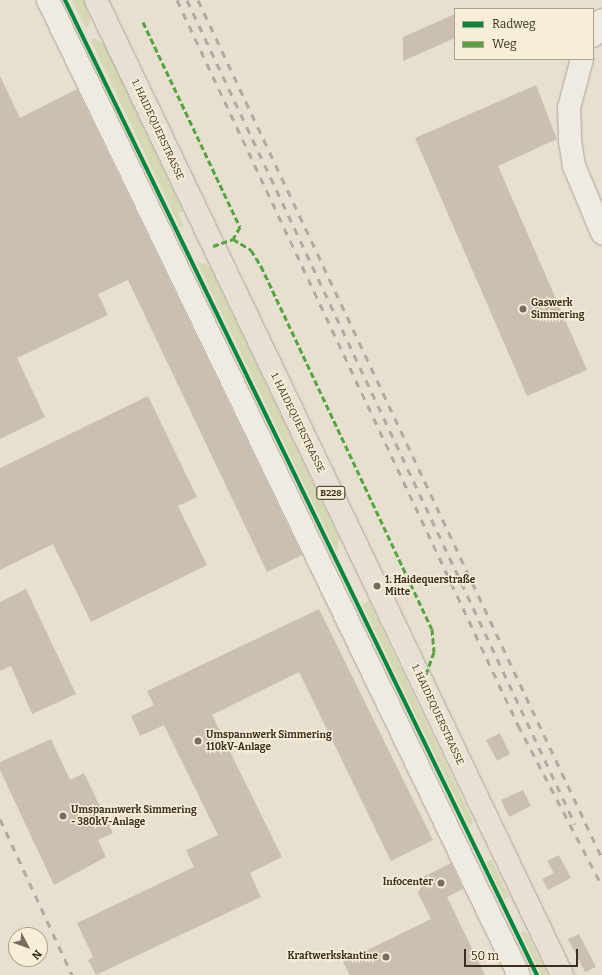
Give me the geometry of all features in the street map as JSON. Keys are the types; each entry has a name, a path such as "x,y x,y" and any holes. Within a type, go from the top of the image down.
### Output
{"main road":[{"name":"1. HAIDEQUERSTRASSE","path":"96,0 562,975"}],"lane":[{"path":"48,0 519,975"},
{"path":"594,34 602,20"},
{"path":"582,60 568,108 570,141 574,166 602,233"}],"green space":[{"path":"72,0 83,0 91,21 86,29"},
{"path":"95,38 104,44 183,211 178,214 184,226 180,227 90,39"},
{"path":"197,262 206,264 211,269 339,538 337,553"},
{"path":"369,601 473,821 470,828 362,604"},
{"path":"491,859 509,897 504,899 486,862"},
{"path":"525,931 547,975 541,975 521,933"}],"building":[{"path":"454,14 454,38 403,61 403,37"},
{"path":"0,76 20,118 77,89 302,555 267,572 128,280 98,294 108,315 17,358 45,417 0,439"},
{"path":"536,85 557,139 498,166 587,370 527,396 415,138"},
{"path":"148,396 197,497 178,506 207,565 91,622 53,544 0,570 0,468"},
{"path":"26,589 76,694 32,714 11,666 0,671 0,602"},
{"name":"Umspannwerk Simmering 110kV-Anlage","path":"319,609 433,840 391,861 299,672 212,715 282,857 250,873 261,897 96,975 88,960 93,957 77,923 194,867 186,850 218,835 164,725 140,736 131,716 154,705 147,691"},
{"path":"500,733 510,754 497,761 486,740"},
{"name":"Umspannwerk Simmering - 380kV-Anlage","path":"51,739 70,780 84,773 113,833 98,840 106,857 54,885 0,770 0,762"},
{"path":"523,790 531,806 509,817 501,800"},
{"path":"559,855 571,878 548,890 542,879 554,873 547,861"},
{"path":"451,863 463,889 447,897 485,975 350,975 343,962 431,919 418,893 422,885 419,879"},
{"path":"579,934 596,967 585,972 568,939"}],"railway":[{"path":"177,0 518,725 602,886"},
{"path":"187,0 575,824"},
{"path":"198,0 602,858"},
{"path":"0,819 72,975"}],"marked path":[{"path":"143,22 240,227 233,239"},
{"path":"213,246 233,239 251,250 261,266 432,629 434,652 422,685"}],"cycle path":[{"path":"65,0 537,975"}],"place":[{"name":"Gaswerk Simmering","path":"523,309"},
{"name":"1. Haidequerstraße Mitte","path":"377,586"},
{"name":"Umspannwerk Simmering 110kV-Anlage","path":"198,741"},
{"name":"Umspannwerk Simmering - 380kV-Anlage","path":"63,816"},
{"name":"Infocenter","path":"441,883"},
{"name":"Kraftwerkskantine","path":"386,957"}]}
